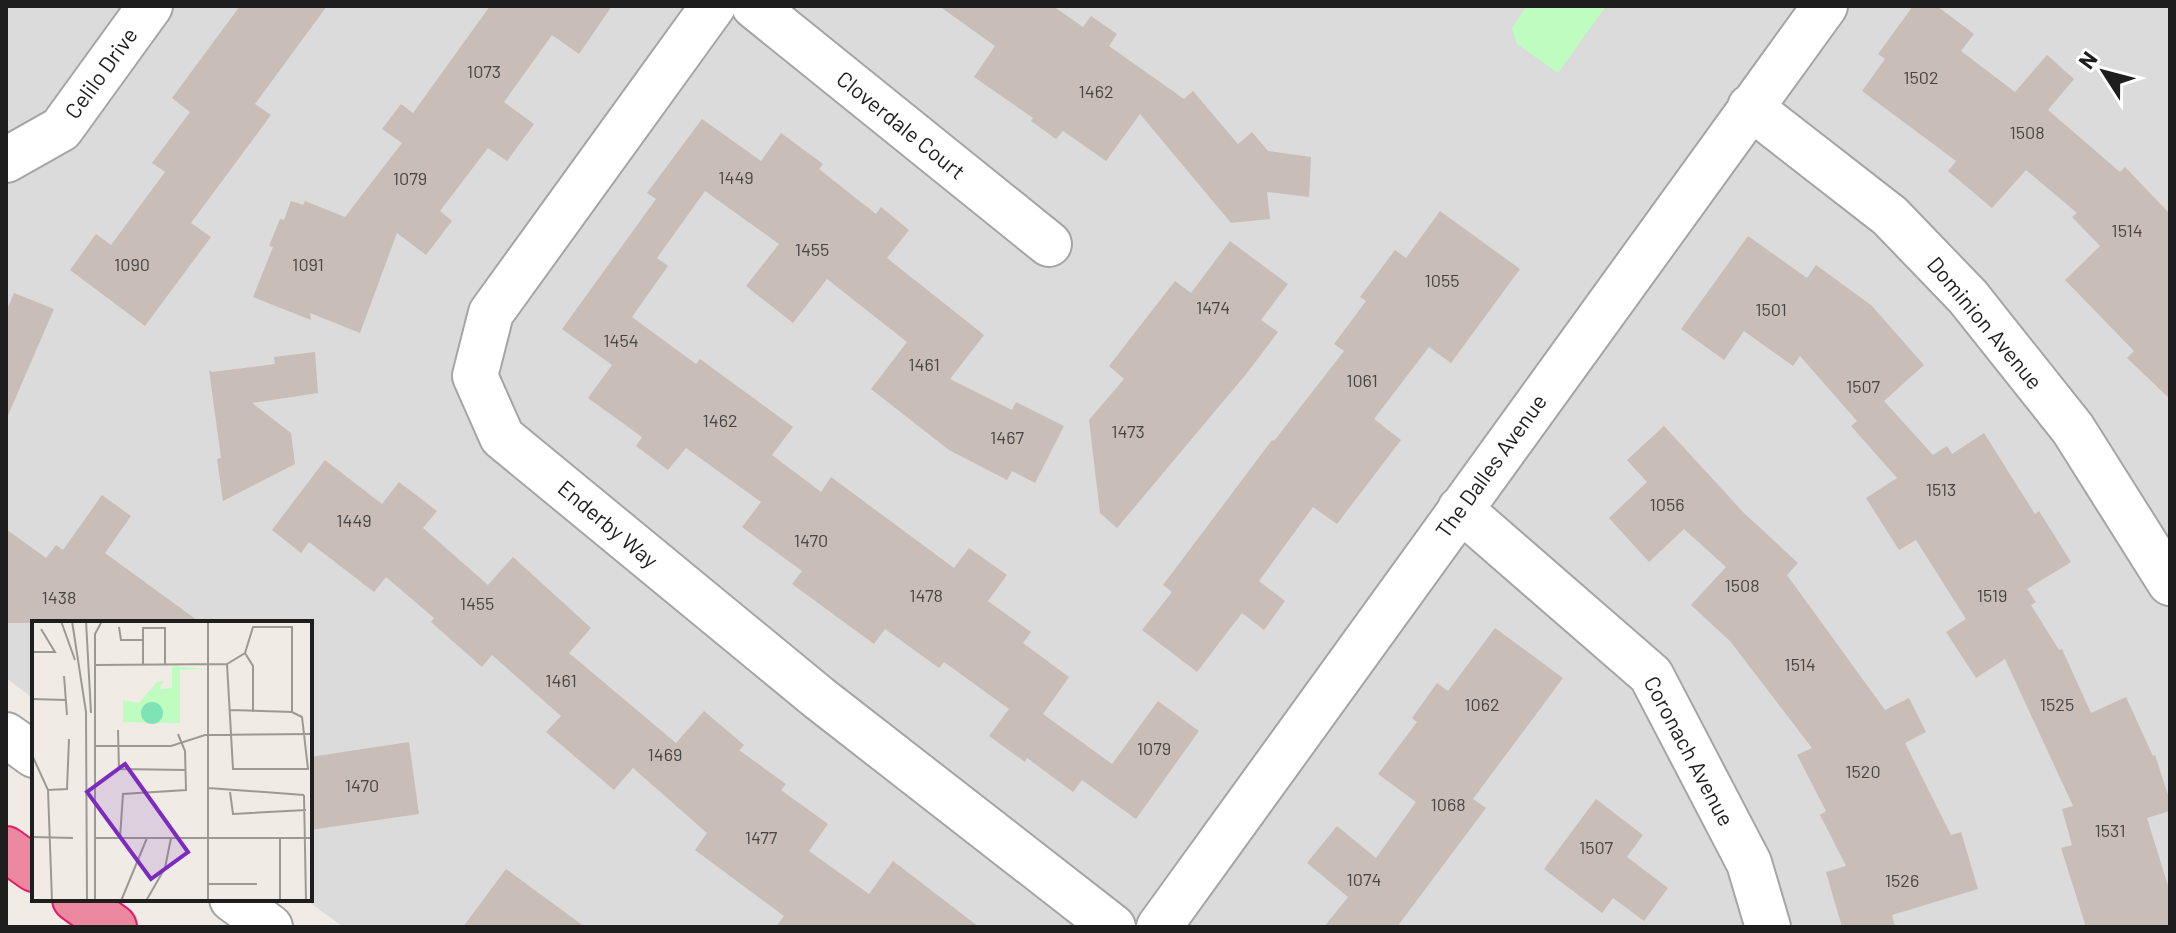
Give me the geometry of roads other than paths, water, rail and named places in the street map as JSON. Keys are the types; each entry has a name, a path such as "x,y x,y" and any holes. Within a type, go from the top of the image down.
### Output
{"highway":[{"path":"6,849 32,868"},
{"path":"78,901 114,927"}],"street":[{"name":"Celilo Drive","path":"7,160 61,129 150,6"},
{"name":"Enderby Way","path":"713,6 491,313 475,376 502,437 819,698 1113,927"},
{"name":"Cloverdale Court","path":"754,6 1049,244"},
{"name":"The Dalles Avenue","path":"1159,927 1825,6"},
{"name":"Dominion Avenue","path":"1750,107 1890,216 1968,297 2073,429 2170,583"},
{"name":"Coronach Avenue","path":"1460,509 1651,675 1749,863 1768,927"},
{"path":"6,735 32,754"},
{"path":"235,901 270,927"}]}
